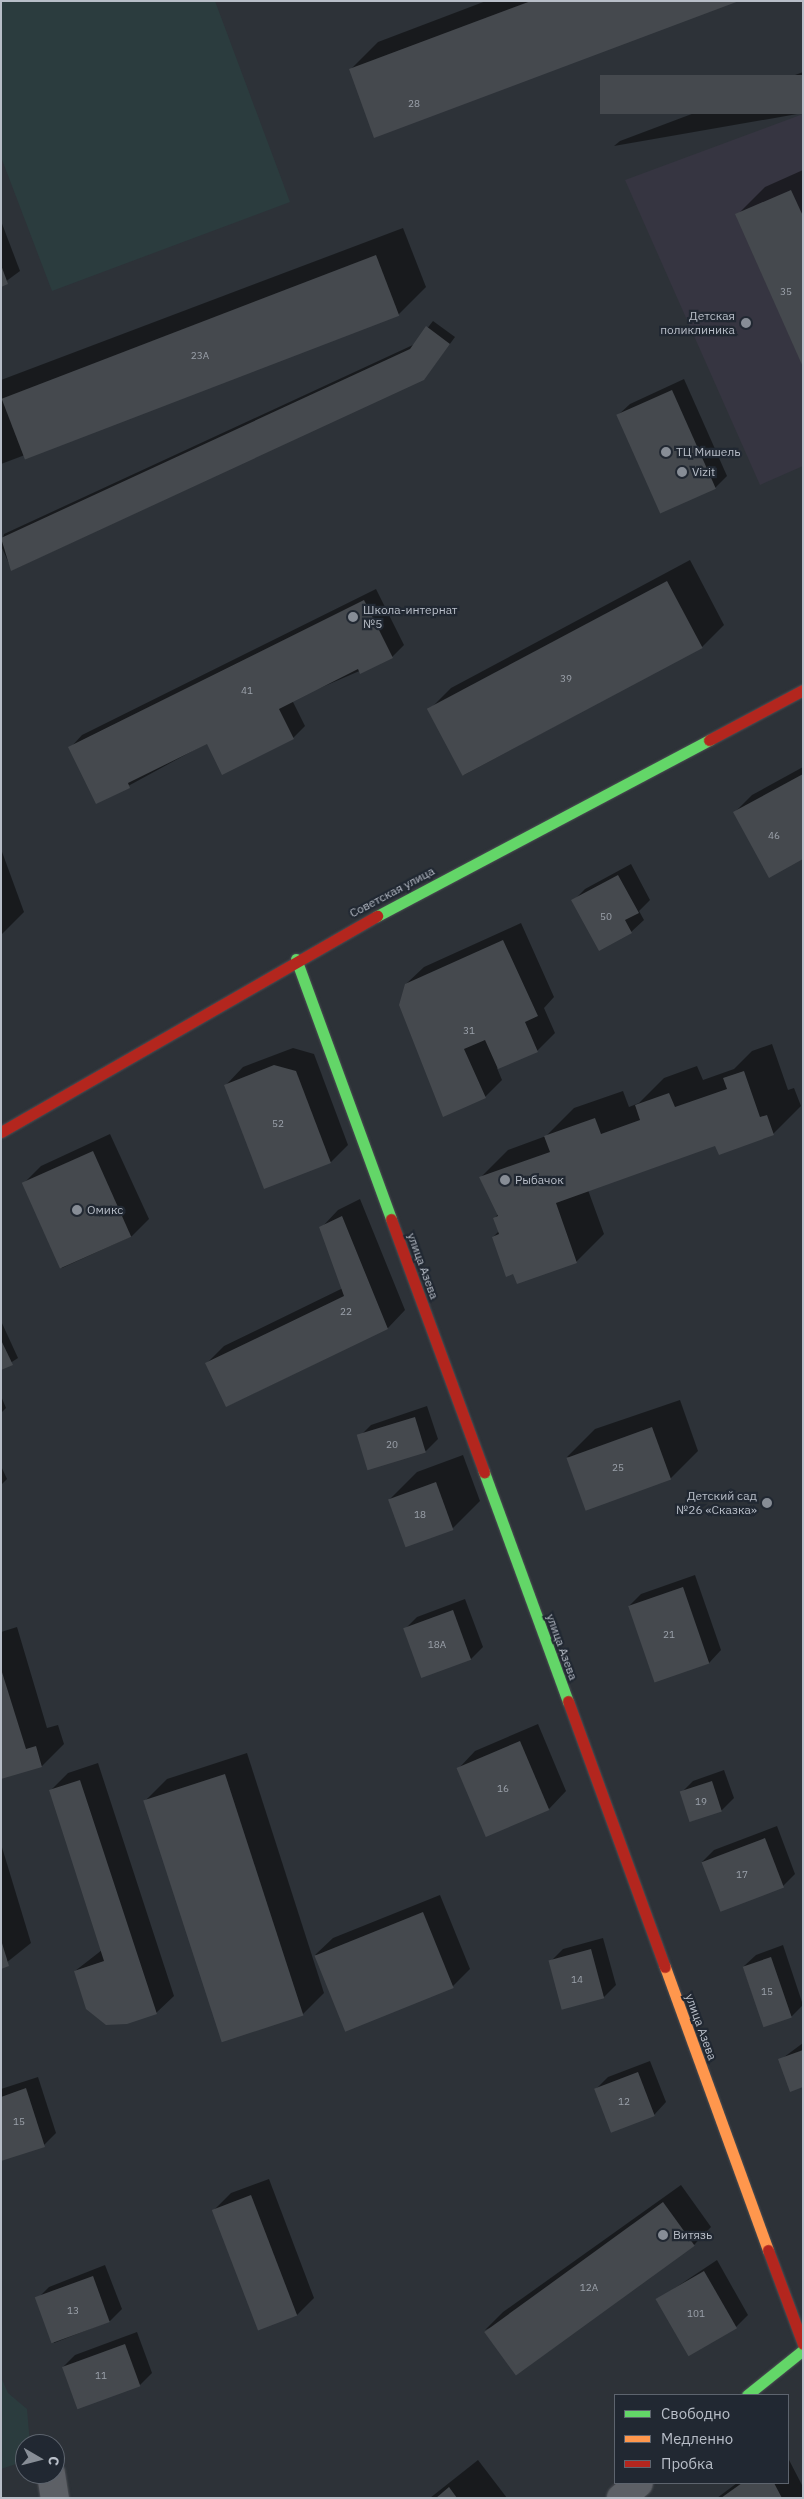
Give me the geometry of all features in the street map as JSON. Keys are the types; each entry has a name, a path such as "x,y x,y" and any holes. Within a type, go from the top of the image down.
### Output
{"street":[{"name":"Советская улица","path":"1,1132 296,959 803,690"},
{"name":"улица Азева","path":"296,959 803,2344"},
{"path":"748,2394 803,2350"},
{"path":"53,2484 55,2498"},
{"path":"621,2498 638,2484"}],"shaded area":[{"path":"1,1 215,1 290,202 52,291 1,157"},
{"name":"Детская поликлиника","path":"803,114 803,466 760,485 625,180"},
{"path":"1,2377 8,2393 27,2409 29,2434 15,2434 15,2464 1,2469"}],"building":[{"path":"531,1 739,1 374,138 349,69"},
{"path":"600,75 803,75 803,114 600,114"},
{"path":"791,190 803,216 803,367 735,214"},
{"path":"376,255 399,316 25,459 2,399"},
{"path":"1,265 8,284 1,287"},
{"path":"426,326 450,344 424,380 11,571 1,538 410,349"},
{"name":"ТЦ Мишель","path":"672,390 716,489 660,513 616,415"},
{"path":"667,581 703,648 463,776 427,709"},
{"path":"364,600 393,658 360,674 358,669 279,709 294,739 222,775 207,744 128,783 130,788 96,804 68,747"},
{"path":"803,774 803,859 769,878 733,812"},
{"path":"618,875 639,913 625,920 632,933 599,951 571,900"},
{"path":"503,940 538,1016 525,1022 538,1052 498,1069 485,1040 464,1049 486,1098 443,1117 399,1005 405,984"},
{"path":"274,1065 296,1071 331,1163 264,1189 224,1085"},
{"path":"744,1071 760,1117 767,1115 774,1135 719,1155 715,1146 556,1203 577,1263 517,1284 513,1274 506,1277 492,1237 499,1234 493,1218 498,1216 479,1177 550,1152 544,1136 595,1118 601,1134 640,1120 635,1105 669,1093 675,1107 727,1089 723,1078"},
{"path":"93,1151 131,1237 60,1269 22,1183"},
{"path":"342,1216 388,1329 226,1407 205,1363 344,1296 319,1227"},
{"path":"1,1340 13,1365 1,1370"},
{"path":"415,1417 426,1452 367,1470 357,1435"},
{"path":"652,1427 671,1480 586,1511 566,1458"},
{"path":"436,1482 453,1530 406,1547 388,1499"},
{"path":"683,1587 709,1664 655,1682 628,1606"},
{"path":"453,1610 471,1660 421,1678 403,1628"},
{"path":"1,1669 26,1749 36,1746 42,1767 1,1779"},
{"path":"520,1741 549,1810 486,1837 456,1768"},
{"path":"225,1774 303,2016 222,2042 143,1801"},
{"path":"80,1780 157,2014 127,2024 106,2025 86,2009 74,1971 104,1961 49,1790"},
{"path":"712,1781 722,1811 690,1822 680,1792"},
{"path":"765,1838 784,1887 721,1912 702,1862"},
{"path":"423,1912 454,1988 345,2032 315,1956"},
{"path":"1,1940 9,1966 1,1969"},
{"path":"591,1949 604,1998 562,2010 548,1960"},
{"path":"771,1957 792,2018 763,2027 743,1967"},
{"path":"803,2050 803,2087 790,2092 778,2059"},
{"path":"638,2072 655,2116 611,2133 594,2089"},
{"path":"26,2088 45,2147 1,2161 1,2097"},
{"path":"251,2195 297,2315 258,2330 212,2210"},
{"path":"663,2202 695,2246 516,2376 484,2332"},
{"path":"704,2271 737,2328 689,2356 656,2299"},
{"path":"93,2276 110,2322 51,2343 35,2297"},
{"path":"125,2344 140,2386 77,2409 62,2367"},
{"path":"741,2484 775,2484 782,2498 721,2498"},
{"path":"449,2487 457,2498 436,2498"}],"traffic: fast":[{"path":"377,916 709,740"},
{"path":"296,959 391,1219"},
{"path":"484,1472 568,1701"},
{"path":"748,2394 803,2350"}],"traffic: slow":[{"path":"665,1967 768,2250"}],"traffic: jam":[{"path":"709,740 803,690"},
{"path":"1,1132 377,916"},
{"path":"391,1219 484,1472"},
{"path":"568,1701 665,1967"},
{"path":"768,2250 803,2344"}],"place":[{"name":"Детская поликлиника","path":"746,323"},
{"name":"ТЦ Мишель","path":"666,452"},
{"name":"Vizit","path":"682,472"},
{"name":"Школа-интернат №5","path":"353,617"},
{"name":"Рыбачок","path":"505,1180"},
{"name":"Омикс","path":"77,1210"},
{"name":"Детский сад №26 «Сказка»","path":"767,1503"},
{"name":"Витязь","path":"663,2235"}]}
